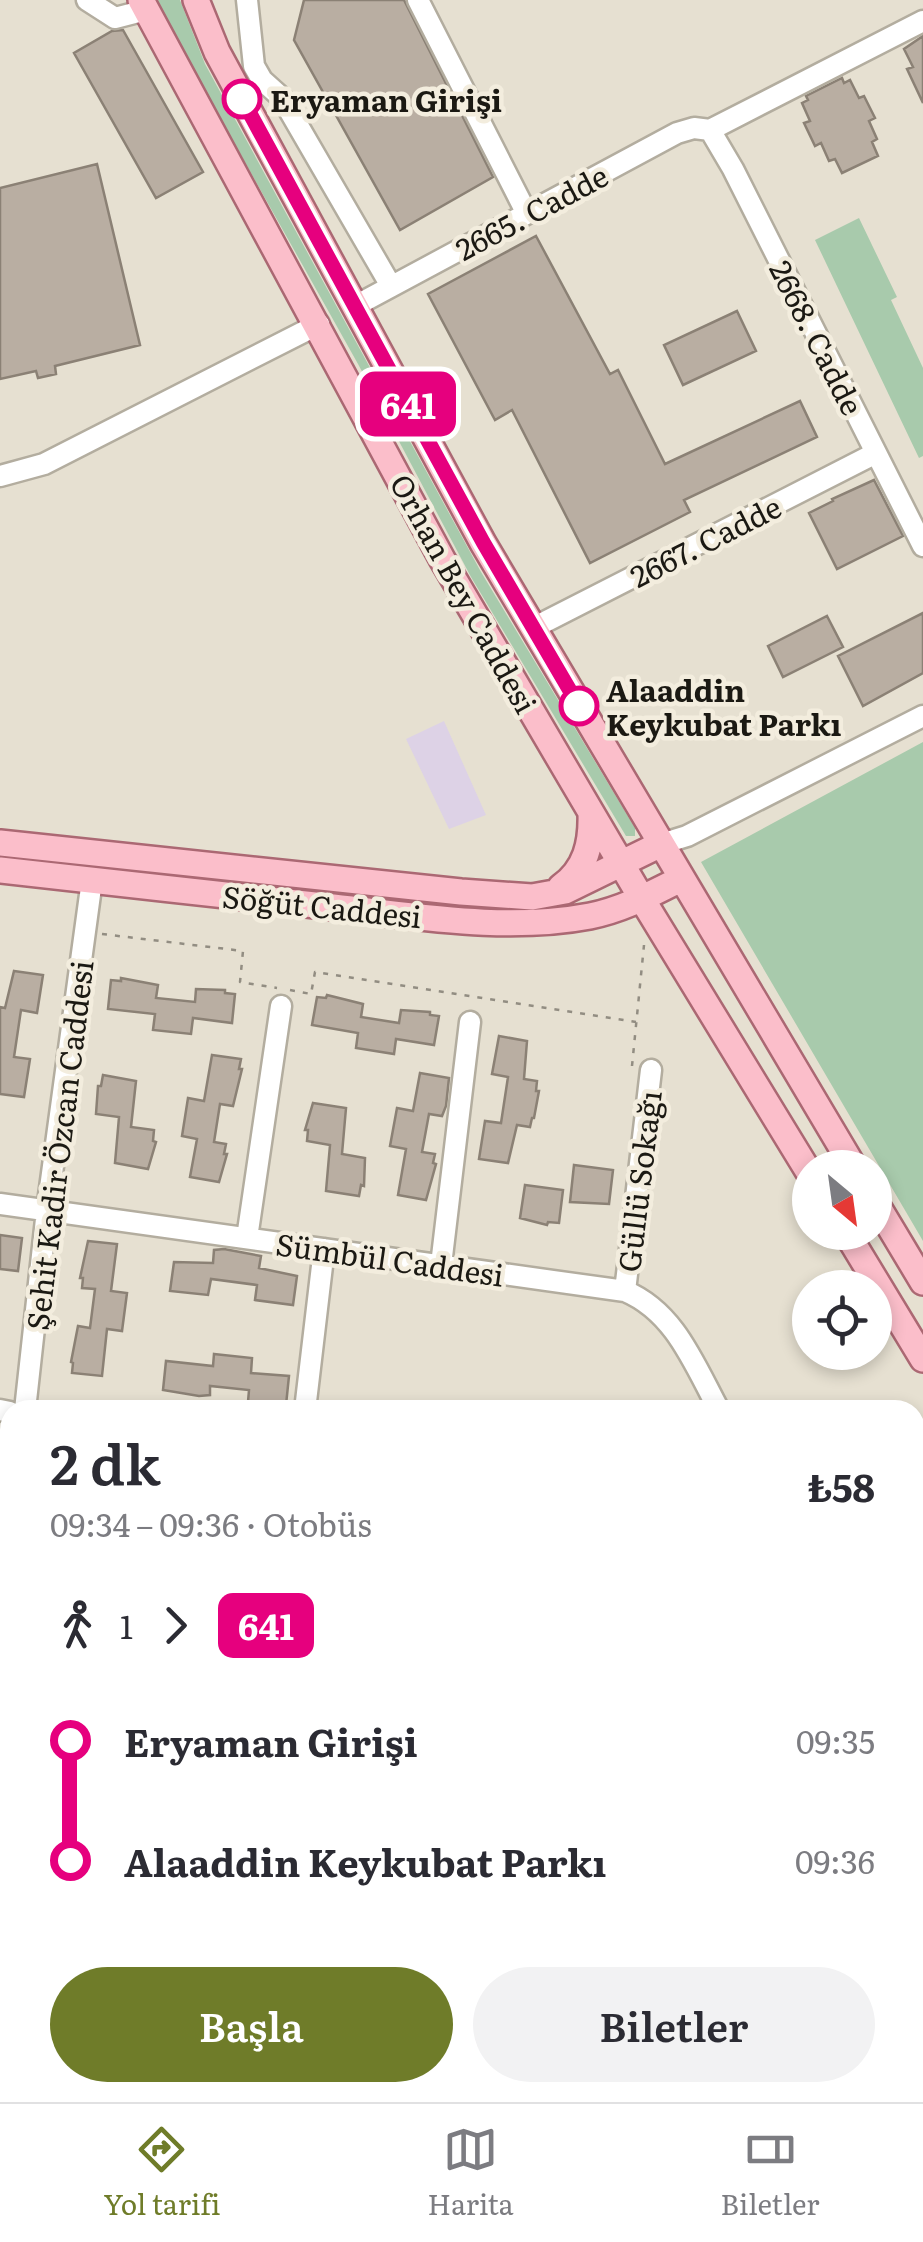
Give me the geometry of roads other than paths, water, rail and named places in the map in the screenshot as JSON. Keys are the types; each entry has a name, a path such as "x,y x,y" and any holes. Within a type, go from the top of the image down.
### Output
{"main road":[{"name":"Orhan Bey Caddesi","path":"196,0 217,52 483,542 843,1150"},
{"name":"Orhan Bey Caddesi","path":"143,5 442,558 642,899 795,1150"},
{"path":"551,894 582,866 589,848 591,813"},
{"name":"Söğüt Caddesi","path":"0,842 532,897 576,888 661,844"},
{"name":"Söğüt Caddesi","path":"0,870 511,923 591,916 642,899 681,879"},
{"path":"892,1230 923,1282"},
{"path":"857,1250 923,1359"}],"street":[{"path":"87,0 115,18 143,5"},
{"path":"247,0 254,66 282,98 390,286"},
{"path":"418,0 526,212"},
{"name":"2665. Cadde","path":"355,306 677,133 694,128 710,130 923,21"},
{"path":"242,99 268,84"},
{"name":"2668. Cadde","path":"710,130 728,158 923,546"},
{"path":"0,476 44,464 318,324"},
{"name":"2667. Cadde","path":"533,628 876,453"},
{"path":"661,844 687,836 923,716"},
{"name":"Şehit Kadir Özcan Caddesi","path":"26,1400 47,1210 92,880"},
{"path":"247,1238 281,1006"},
{"path":"440,1265 470,1022"},
{"name":"Güllü Sokağı","path":"624,1291 650,1070"},
{"name":"Sümbül Caddesi","path":"0,1204 624,1291 642,1298 670,1324 713,1400"},
{"path":"305,1400 324,1249"}],"place":[{"name":"Eryaman Girişi","path":"242,99"},
{"name":"Alaaddin Keykubat Parkı","path":"579,706"}]}
